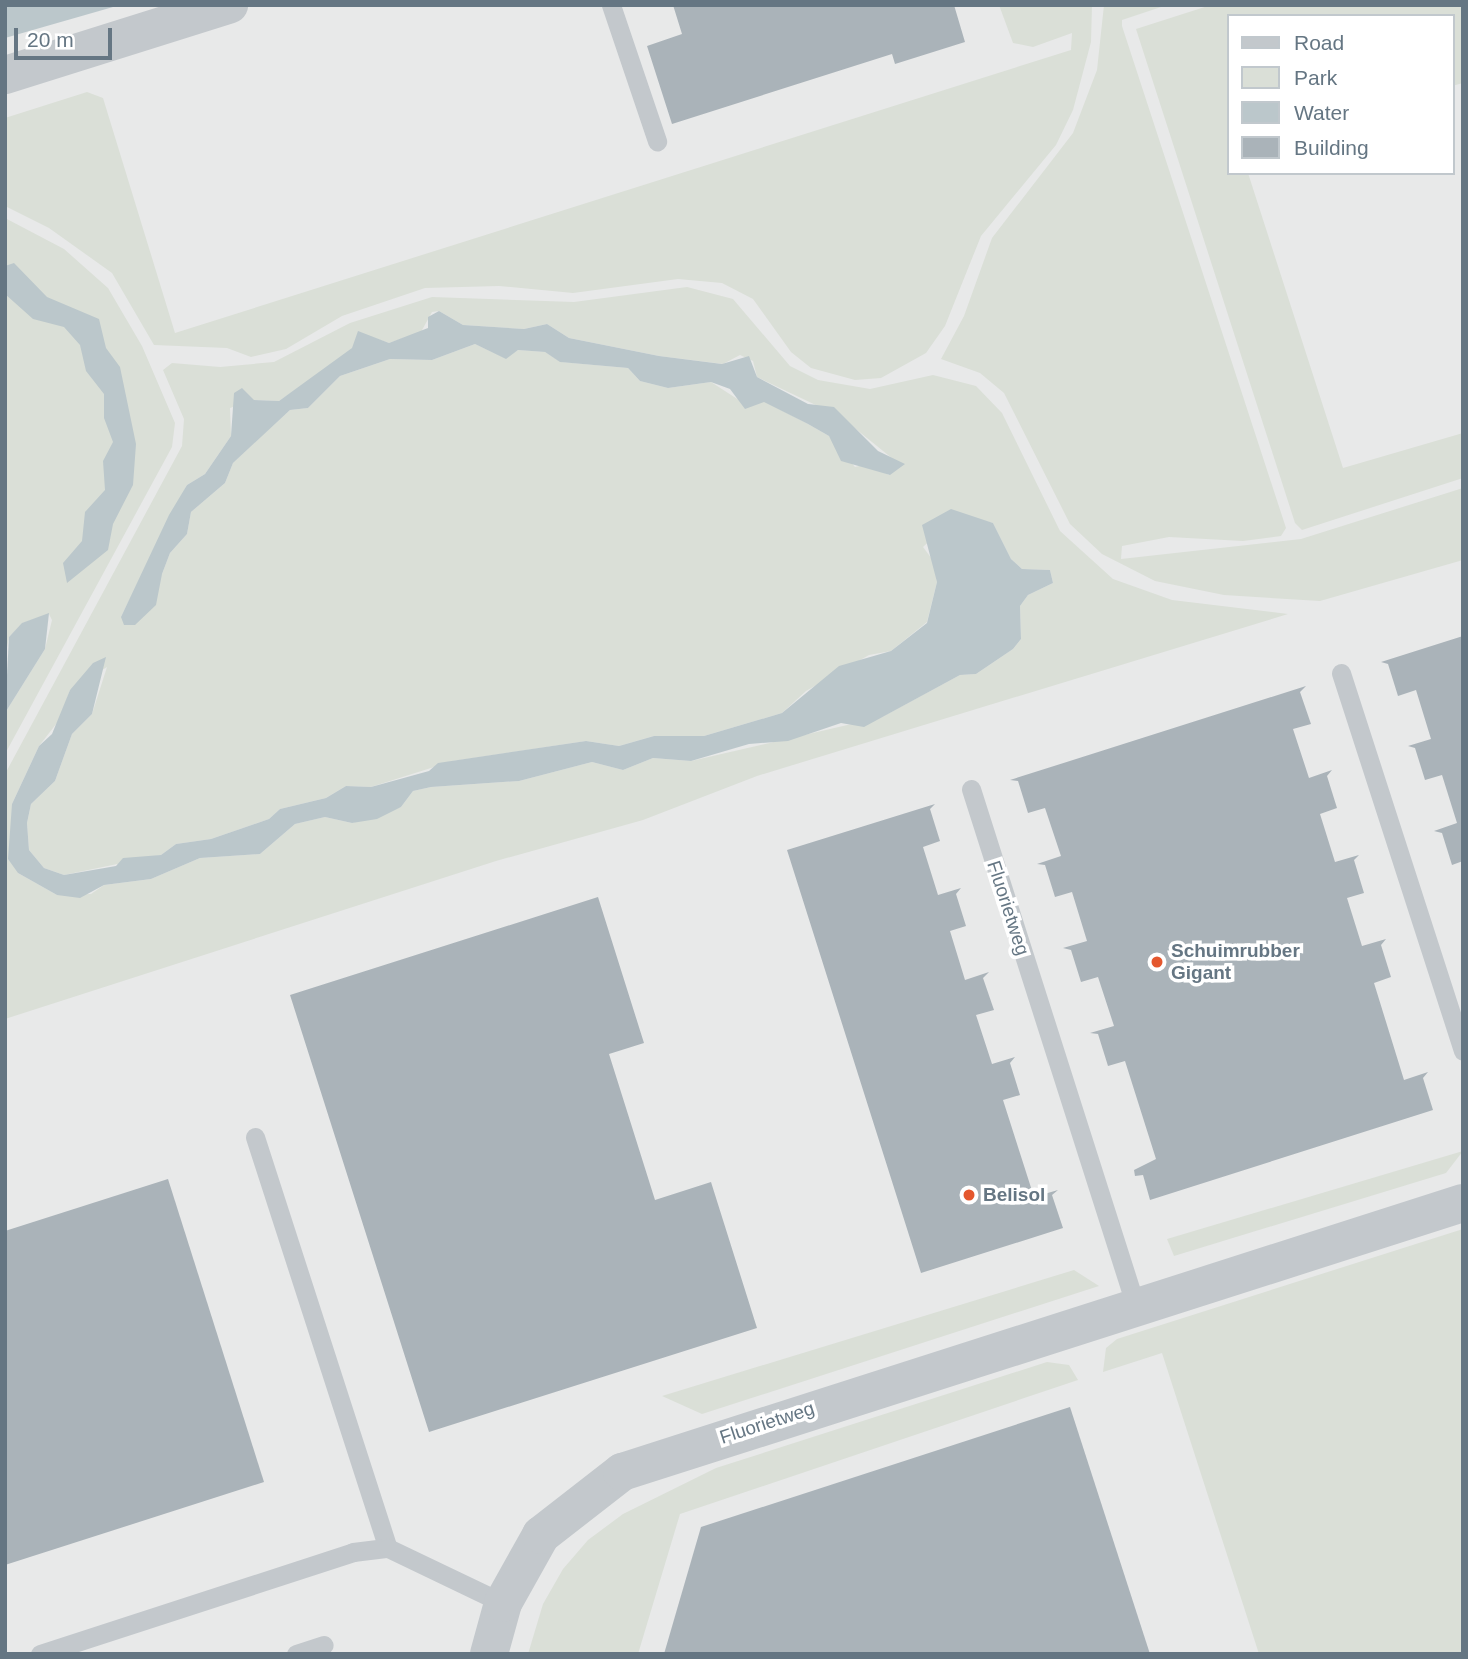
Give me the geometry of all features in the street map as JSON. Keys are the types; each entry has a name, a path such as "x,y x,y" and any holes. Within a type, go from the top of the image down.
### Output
{"street":[{"path":"5,75 229,5"},
{"name":"Fluorietweg","path":"489,1654 503,1603 541,1535 622,1472 1463,1203"}],"lane":[{"path":"611,5 657,141"},
{"path":"1341,673 1463,1051"},
{"name":"Fluorietweg","path":"971,789 1136,1307"},
{"path":"255,1137 388,1548"},
{"path":"40,1654 67,1650 353,1552 388,1548 503,1603"},
{"path":"296,1654 324,1645"}],"shaded area":[{"path":"5,5 1463,5 1463,1654 5,1654"}],"green space":[{"path":"999,5 1092,5 1091,42 1073,110 1056,145 981,236 945,326 926,353 881,378 855,380 811,368 791,352 753,299 722,283 678,279 573,293 499,286 425,288 342,316 286,349 251,357 227,348 154,345 112,273 49,228 5,206 5,118 87,92 103,98 175,333 1071,50 1072,33 1033,47 1013,43"},
{"path":"1104,5 1167,5 1122,20 1122,26 1286,528 1281,536 1243,541 1169,537 1122,546 1121,559 1301,539 1463,488 1463,560 1320,601 1224,595 1155,581 1102,554 1070,524 1004,393 980,373 941,359 964,316 992,238 1073,133 1097,70"},
{"path":"1211,5 1463,5 1463,83 1454,85 1454,14 1226,14 1226,175 1249,175 1343,468 1463,433 1463,478 1302,530 1295,523 1136,29"},
{"path":"5,218 64,249 108,288 142,346 175,423 172,447 5,754 5,713 45,649 52,620 49,614 23,623 9,637 5,658"},
{"path":"687,287 733,299 790,366 818,380 870,389 933,375 976,386 1002,413 1060,531 1113,579 1172,600 1288,614 757,776 643,820 496,861 5,1019 5,774 182,446 184,419 163,370 172,363 220,367 274,362 350,323 432,297 574,302","holes":["439,311 463,325 524,329 547,324 569,338 659,356 723,364 740,355 753,361 757,377 841,417 893,459 889,475 867,464 855,467 829,436 764,401 742,402 711,382 668,388 640,381 628,368 561,362 545,352 518,350 505,358 475,344 432,360 390,359 340,376 308,408 290,410 233,463 225,483 191,512 187,534 170,553 162,574 121,617 187,485 205,474 231,436 230,408 254,400 279,401 372,337 389,343 421,332 432,312","959,514 993,523 1011,559 1022,569 1050,570 1053,583 1028,595 1020,606 1021,639 1013,649 976,674 960,675 882,717 691,761 653,758 623,770 592,762 519,781 431,787 413,791 401,807 352,823 325,817 295,824 260,854 200,858 151,879 104,885 91,894 57,895 18,873 12,804 39,746 60,719 70,690 107,667 92,714 72,734 55,781 31,804 27,823 29,850 44,868 64,875 161,855 176,844 211,839 269,819 280,809 326,798 346,786 371,787 453,761 586,741 619,746 654,736 704,736 782,713 806,691 869,655 891,651 927,622 937,582 935,563 923,547"]},
{"path":"1463,1151 1446,1173 1174,1256 1167,1239"},
{"path":"1463,1229 1463,1654 1259,1654 1162,1353 1103,1372 1106,1348 1117,1339"},
{"path":"1074,1270 1099,1286 702,1414 662,1396"},
{"path":"1047,1362 1069,1365 1078,1380 680,1514 638,1654 528,1654 543,1604 563,1569 588,1540 623,1514 716,1468"}],"water":[{"path":"5,5 120,5 5,38"},
{"path":"14,263 47,297 99,319 106,348 120,367 136,444 133,485 113,524 108,550 67,583 63,563 82,541 85,512 105,490 103,461 113,442 104,418 104,394 86,371 80,345 64,327 33,319 5,294 5,266"},
{"path":"439,311 463,325 524,329 547,324 569,338 659,356 722,364 749,356 757,377 808,404 834,407 878,451 905,464 890,475 841,461 829,436 764,402 745,409 730,389 711,382 668,388 640,381 628,368 560,362 545,352 518,350 506,359 475,344 432,360 390,359 340,376 308,408 290,410 233,463 225,483 191,512 187,534 170,553 162,574 156,605 135,625 124,625 121,617 169,515 187,485 205,474 231,436 234,393 242,388 254,400 279,401 352,348 358,331 389,343 428,328 428,317"},
{"path":"951,509 993,523 1011,559 1022,569 1050,570 1053,583 1028,595 1020,606 1021,639 1013,649 976,674 960,675 864,727 841,723 788,741 749,744 691,761 653,758 623,770 592,762 519,781 431,787 413,791 401,807 377,819 352,823 325,817 295,824 260,854 200,858 151,879 104,885 80,898 57,895 18,873 8,859 12,804 39,746 52,734 70,690 93,663 106,657 92,714 72,734 55,781 31,804 27,823 29,850 44,868 64,875 116,866 123,858 161,855 176,844 211,839 269,819 280,809 326,798 346,786 371,787 429,771 438,763 586,741 619,746 654,736 704,736 782,713 839,666 891,651 927,623 937,582 922,525"},
{"path":"49,613 45,649 5,713 9,637 22,623"}],"building":[{"path":"673,5 954,5 965,42 895,64 892,54 672,124 647,46 682,34"},
{"path":"1463,636 1463,861 1452,865 1442,833 1434,831 1457,823 1442,775 1425,780 1415,748 1408,746 1431,739 1416,690 1398,696 1388,664 1381,662"},
{"path":"1306,686 1300,692 1311,724 1293,729 1309,778 1332,770 1327,776 1337,808 1320,814 1335,862 1359,855 1354,860 1364,893 1347,898 1362,946 1386,939 1381,945 1391,977 1374,983 1404,1080 1428,1072 1423,1078 1433,1110 1150,1200 1143,1175 1135,1176 1134,1170 1156,1159 1125,1061 1108,1066 1098,1034 1090,1033 1114,1026 1098,977 1081,982 1071,950 1063,948 1087,941 1072,892 1055,897 1045,865 1037,864 1061,856 1045,808 1028,813 1018,781 1010,780"},
{"path":"935,804 930,809 940,841 923,847 938,895 961,888 956,894 966,926 950,931 965,980 989,972 983,978 994,1010 976,1015 992,1064 1015,1057 1010,1063 1020,1095 1003,1100 1034,1197 1058,1190 1052,1195 1063,1228 921,1273 787,850"},
{"path":"598,897 644,1043 609,1054 655,1200 711,1182 757,1328 429,1432 290,995"},
{"path":"168,1179 264,1482 5,1565 5,1231"},
{"path":"1070,1407 1150,1654 664,1654 701,1527"}],"place":[{"name":"Schuimrubber Gigant","path":"1157,962"},
{"name":"Belisol","path":"969,1195"}]}
